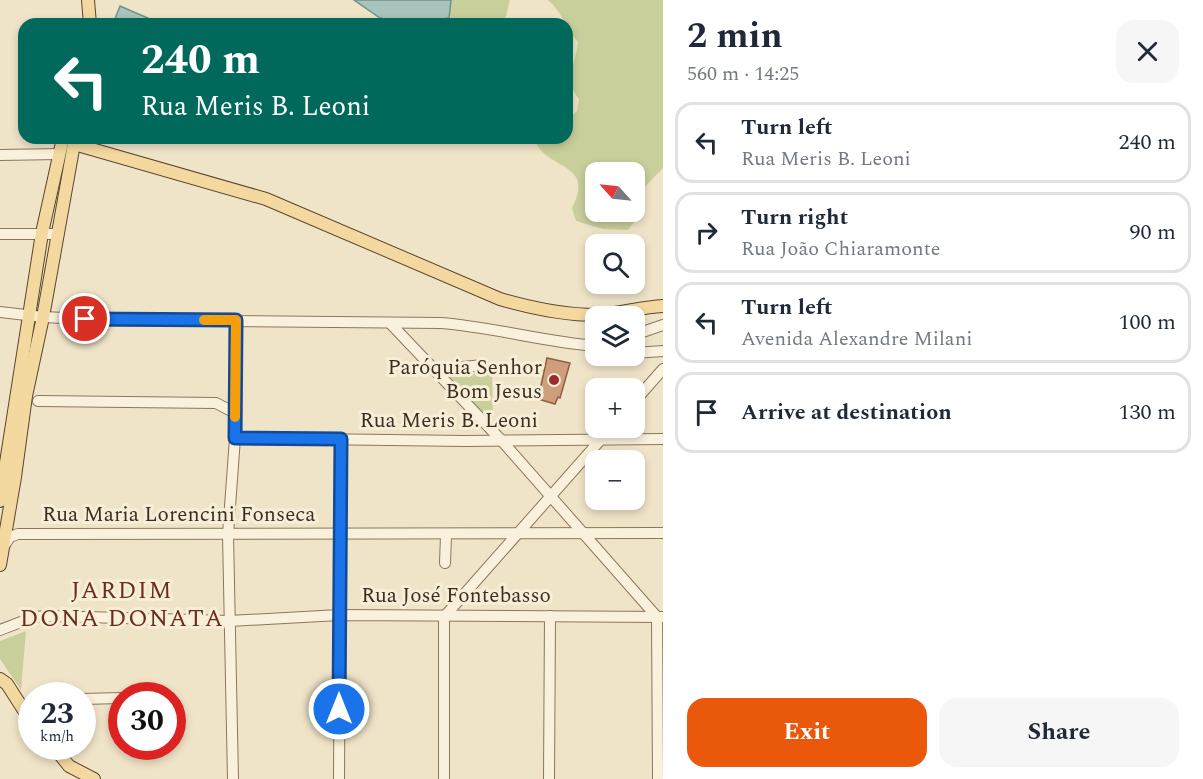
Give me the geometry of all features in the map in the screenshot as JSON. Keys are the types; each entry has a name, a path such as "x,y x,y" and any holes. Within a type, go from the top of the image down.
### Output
{"main road":[{"path":"68,146 220,184 266,199 500,299 518,304 599,315 663,306"},
{"path":"0,501 42,233 68,146"},
{"path":"0,565 26,396 43,317 68,146"},
{"path":"0,679 18,697"},
{"path":"64,760 69,766 94,779"}],"street":[{"path":"0,155 68,146"},
{"path":"0,234 56,234"},
{"path":"0,312 43,317 470,326 585,345"},
{"path":"233,779 228,534 235,438 236,320"},
{"path":"390,323 502,441 660,617 658,779"},
{"path":"645,331 663,325"},
{"path":"645,352 663,351"},
{"path":"434,370 483,365"},
{"path":"645,389 663,369"},
{"path":"216,402 224,397 235,395"},
{"path":"38,401 216,402 235,413"},
{"name":"Rua Meris B. Leoni","path":"235,438 502,441 663,439"},
{"path":"339,779 341,439"},
{"path":"444,779 444,617 600,440"},
{"name":"Rua Maria Lorencini Fonseca","path":"7,524 18,534"},
{"name":"Rua Maria Lorencini Fonseca","path":"3,546 10,537 18,534 584,535 663,533"},
{"path":"445,563 446,535"},
{"name":"Rua José Fontebasso","path":"0,630 34,617 230,621 339,615 660,617"},
{"path":"549,779 550,616"}],"green space":[{"path":"447,0 510,0 506,18 451,18"},
{"path":"548,0 663,0 663,168 645,187 645,162 585,162 585,222 634,222 628,230 603,229 576,221 572,208 578,193 578,182 574,174 548,156 537,144 573,144 573,115 577,111 579,99 573,88 573,67 578,42 573,35 573,18 562,18"},
{"path":"492,368 493,424 447,374"},
{"path":"26,631 22,682 18,682 18,686 0,659 0,641"}],"water":[{"path":"354,0 451,0 449,18 380,18"},
{"path":"120,6 148,18 115,18"}],"building":[{"name":"Paróquia Senhor Bom Jesus","path":"547,358 570,363 560,398 558,397 555,404 538,399"}],"slow traffic":[{"path":"204,320 236,320 235,417"}],"place":[{"name":"Paróquia Senhor Bom Jesus","path":"554,380"}],"district":[{"name":"JARDIM DONA DONATA","path":"122,605"}],"route":[{"path":"85,319 236,320 235,438 341,439 339,709"}]}
